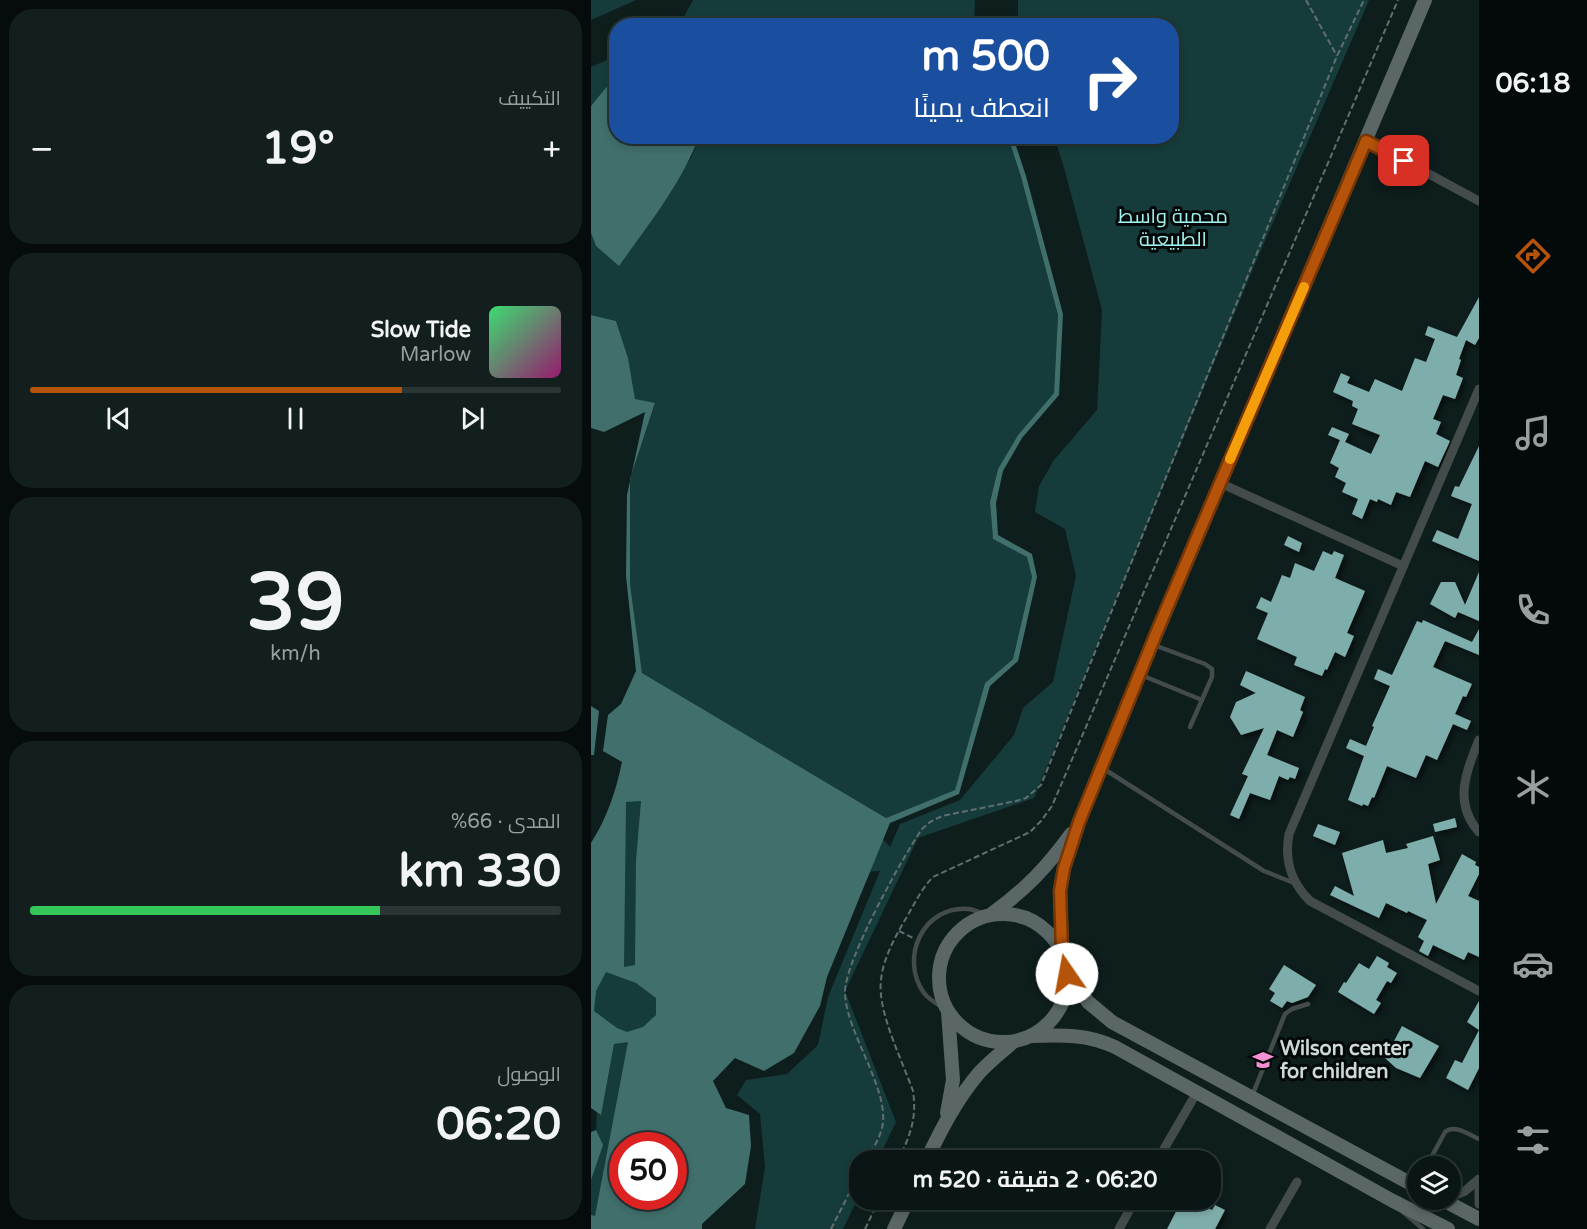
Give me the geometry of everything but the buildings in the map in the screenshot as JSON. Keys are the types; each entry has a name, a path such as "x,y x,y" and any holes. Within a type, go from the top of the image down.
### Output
{"main road":[{"path":"1079,822 1051,862 1035,879 990,914 964,926 955,935 942,958 939,971 941,998 947,1011 958,1025 970,1034 998,1042 1013,1042 1031,1036 1055,1017 1064,996 1067,974 1062,951 1060,891 1064,868 1079,822 1139,674 1425,0"},
{"path":"990,914 1009,913 1033,921 1053,936 1062,951"},
{"path":"1067,974 1088,1002 1112,1022 1407,1180"},
{"path":"946,1120 953,1080 947,1011"},
{"path":"1031,1036 1079,1035 1104,1042 1448,1229"},
{"path":"931,1150 946,1120 975,1079 1013,1042"},
{"path":"1222,1106 1229,1099 1236,1098 1272,1117 1292,1119"},
{"path":"894,1229 903,1210"},
{"path":"1461,1210 1479,1219"}],"street":[{"path":"1366,141 1479,201"},
{"path":"1479,389 1289,834 1287,859 1295,883 1306,897 1321,908 1479,991"},
{"path":"1220,483 1403,566"},
{"path":"1479,740 1464,778 1463,789 1466,811 1479,832"},
{"path":"1163,1150 1197,1092"},
{"path":"1461,1193 1479,1179"},
{"path":"1270,1229 1297,1182"},
{"path":"1479,1189 1479,1204"},
{"path":"1119,1229 1129,1210"}],"lane":[{"path":"1152,644 1210,667 1213,671 1190,727"},
{"path":"1139,674 1202,700"},
{"path":"1101,767 1264,871 1295,883"},
{"path":"947,1011 927,997 917,981 913,956 917,940 927,924 943,914 967,909 990,914"},
{"path":"1252,1096 1284,1014 1308,1004"},
{"path":"1433,1156 1445,1132 1450,1129 1479,1138"},
{"path":"1393,1201 1423,1229"}],"path":[{"path":"1306,0 1337,56"},
{"path":"871,1150 882,1128 883,1107 848,1012 845,993 848,973 879,906 916,838 930,822 942,816 1026,798 1041,785 1337,56 1364,0"},
{"path":"903,1150 911,1133 915,1104 913,1090 885,1013 881,992 884,965 899,931 925,885 933,877 1030,832 1052,806 1398,0"},
{"path":"899,931 917,940"},
{"path":"831,1229 849,1194"},
{"path":"865,1229 874,1210"}],"green space":[{"path":"591,0 636,0 591,20"},
{"path":"693,0 975,0 974,18 683,18"},
{"name":"محمية واسط الطبيعية","path":"1018,0 1369,0 1255,264 1034,798 918,838 845,991 896,1122 882,1150 849,1150 849,1210 852,1210 843,1229 755,1229 765,1167 760,1114 737,1095 746,1080 787,1074 818,1045 828,997 880,871 863,872 651,1025 620,1132 609,1132 609,1169 594,1221 591,1219 591,1141 596,1130 599,1065 591,1014 618,825 628,789 872,828 890,847 900,824 960,800 1014,735 1023,708 1053,682 1076,576 1065,529 1035,512 1039,486 1054,460 1097,410 1102,310 1056,144 1179,144 1179,18 1018,18"},
{"path":"609,59 609,85 591,106 591,67"},
{"path":"696,144 1010,144 1021,177 1058,315 1054,393 1018,435 998,469 990,502 993,538 1027,557 1032,577 1013,659 985,683 955,790 886,818 642,673 630,584 630,479 655,404 635,399 628,358 616,321 591,315 591,233 596,246 619,265 692,156"}],"shaded area":[{"path":"609,84 609,144 696,144 673,188 619,266 596,246 591,233 591,106"},
{"path":"1010,144 1015,144 1063,314 1059,395 1022,438 1003,471 996,503 998,535 1032,554 1037,577 1018,661 990,686 959,794 890,823 827,977 820,1006 794,1053 764,1071 735,1058 713,1081 726,1108 749,1115 751,1146 745,1184 702,1224 702,1229 591,1229 591,1215 595,1216 609,1142 609,1210 687,1210 687,1132 611,1132 628,1042 614,1044 601,1115 591,1108 591,843 610,804 622,762 603,751 608,715 621,704 636,671 626,576 627,495 630,481 630,584 642,673 886,818 955,790 985,683 1013,659 1032,577 1027,557 993,539 990,502 998,469 1018,435 1054,393 1058,315","holes":["641,801 636,861 635,965 624,967 626,802","606,972 636,983 656,998 656,1015 643,1027 627,1032 617,1028 594,1011 596,991"]},
{"path":"591,315 616,321 628,358 635,399 655,403 631,475 645,412 604,432 591,428"},
{"path":"591,706 599,711 594,755 591,755"},
{"path":"596,1130 603,1145 591,1180 591,1132"}],"slow traffic":[{"path":"1230,459 1304,287"}],"place":[{"name":"Wilson center for children","path":"1263,1060"}],"route":[{"path":"1067,974 1060,933 1061,880 1079,822 1139,674 1366,141 1404,161"}]}
